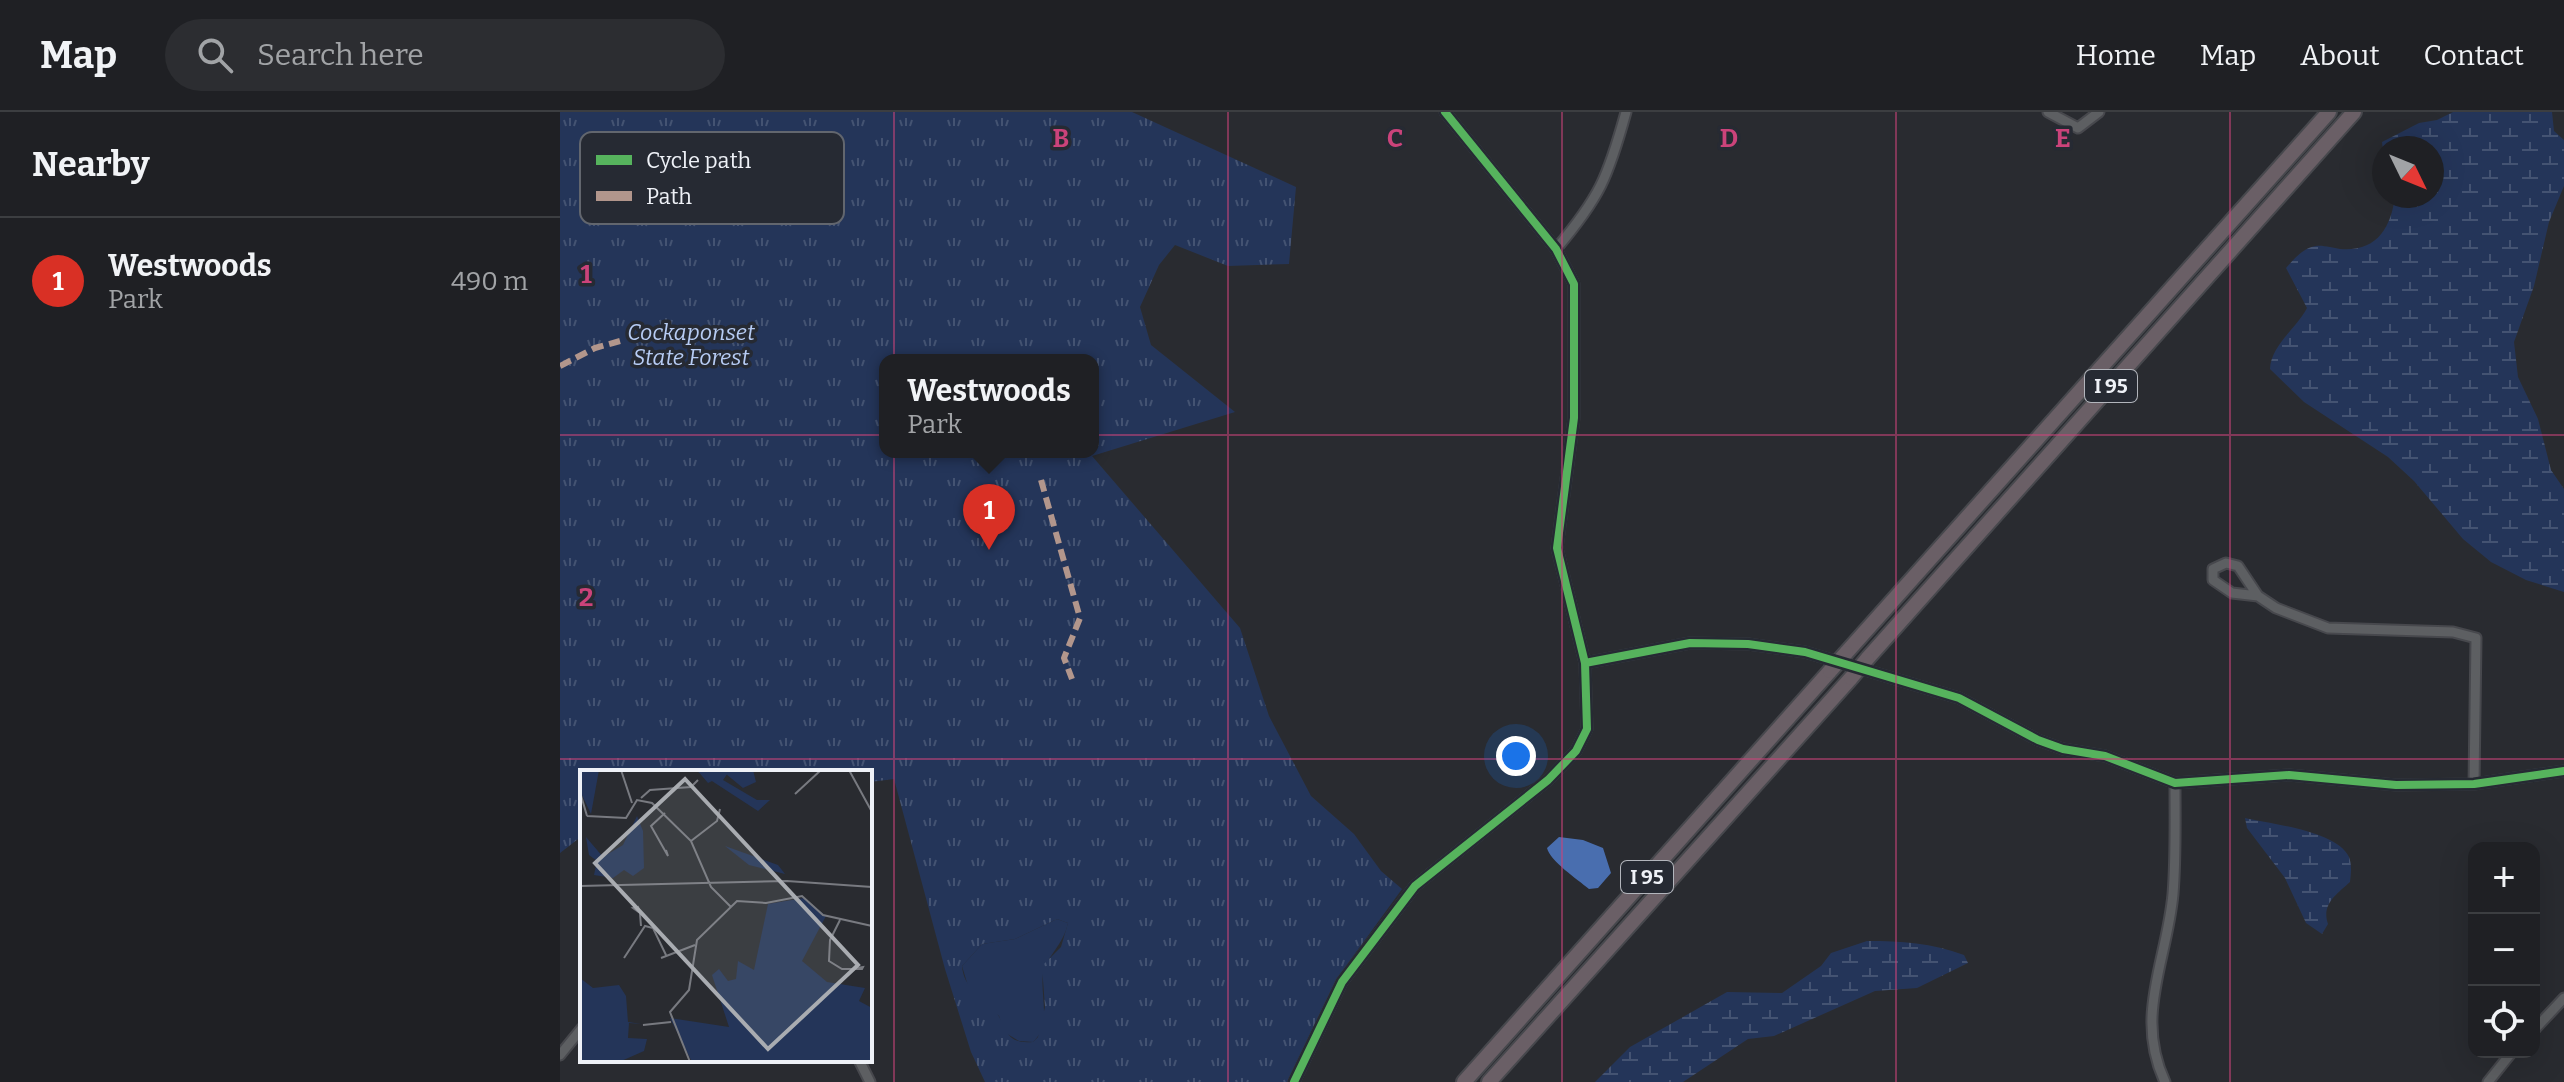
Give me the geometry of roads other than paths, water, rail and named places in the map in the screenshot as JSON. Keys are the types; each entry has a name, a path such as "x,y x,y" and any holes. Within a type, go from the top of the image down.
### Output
{"highway":[{"name":"I 95","path":"1464,1082 2329,112"},
{"name":"I 95","path":"1489,1082 2354,112"}],"street":[{"path":"1294,1082 1342,982 1415,886 1548,780 1576,751 1587,729 1585,663 1557,548 1574,418 1574,284 1556,249 1445,112"},
{"path":"1556,249 1590,209 1602,188 1626,112"},
{"path":"2048,112 2078,128 2099,112"},
{"path":"2258,596 2238,566 2226,563 2213,569 2213,580 2225,589 2258,596 2299,619 2328,628 2453,632 2476,638 2474,784"},
{"path":"1585,663 1690,643 1748,644 1805,652 1959,698 2038,740 2063,749 2105,756 2175,783 2289,775 2396,785 2474,784 2564,771"},
{"path":"2165,1082 2153,1044 2150,1006 2165,951 2173,894 2175,783"},
{"path":"2540,1024 2564,998"},
{"path":"560,1055 580,1030"},
{"path":"2488,1082 2507,1058"},
{"path":"860,1062 870,1082"}],"place":[{"name":"Westwoods","path":"989,550"}],"park label":[{"name":"Cockaponset State Forest","path":"691,344"}]}
